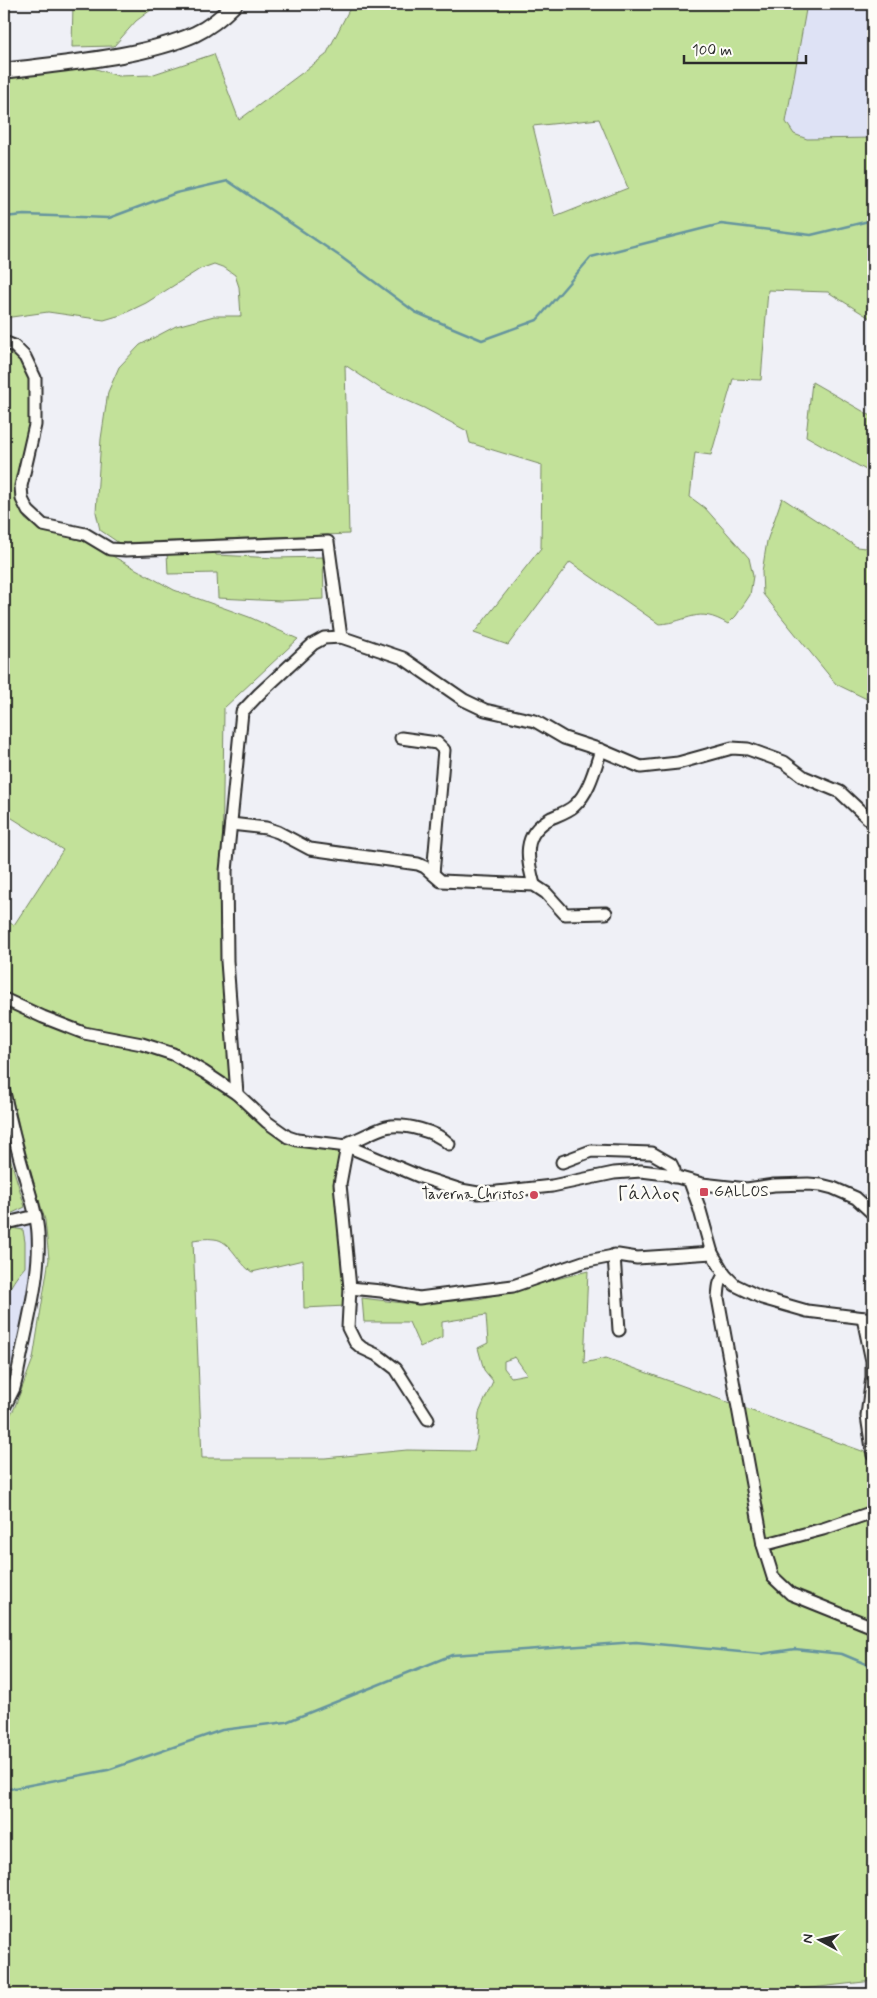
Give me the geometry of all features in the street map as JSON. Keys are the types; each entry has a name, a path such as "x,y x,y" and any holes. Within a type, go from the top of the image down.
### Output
{"main road":[{"path":"4,71 128,54 171,42 197,34 225,14 234,4"}],"street":[{"path":"4,342 14,346 25,356 35,378 35,425 21,486 22,499 28,511 43,525 85,534 110,549 126,550 328,542 340,637"},
{"path":"237,1094 227,960 226,871 242,712 313,644 324,638 340,637 403,658 464,700 485,710 535,721 564,738 601,750 642,768 678,763 732,748 748,749 784,762 804,777 840,792 873,823"},
{"path":"401,738 437,743 444,750 433,874"},
{"path":"534,886 528,861 529,842 541,823 574,806 593,773 601,750"},
{"path":"231,824 266,828 278,832 310,849 418,864 425,867 441,881 534,886 546,894 565,914 606,913"},
{"path":"4,999 84,1033 142,1044 190,1063 237,1094 267,1122 288,1137 297,1140 347,1146 421,1177 461,1190 478,1193 552,1186 614,1173 654,1172 690,1182 747,1190 774,1185 820,1185 833,1188 856,1198 873,1212"},
{"path":"4,1092 14,1139 36,1216 39,1252 14,1388 4,1408"},
{"path":"428,1418 396,1369 379,1356 362,1348 350,1334 348,1308 350,1288 340,1184 347,1146 350,1142 387,1127 434,1133 449,1144"},
{"path":"562,1162 592,1152 652,1153 671,1164 674,1170 674,1177"},
{"path":"690,1182 712,1254 725,1275 734,1284 762,1298 806,1311 868,1319 872,1377 866,1416 873,1455"},
{"path":"4,1226 11,1222 36,1216"},
{"path":"350,1288 419,1298 513,1286 583,1262 614,1255 637,1258 712,1254"},
{"path":"614,1255 620,1330"},
{"path":"725,1275 718,1287 718,1298 763,1545 773,1577 791,1594 873,1627"},
{"path":"763,1545 823,1529 873,1512"}],"shaded area":[{"path":"807,4 873,4 873,138 807,139 794,134 786,122"},
{"path":"4,1138 31,1229 32,1262 31,1282 11,1384 4,1398"}],"green space":[{"path":"73,4 159,4 136,21 114,46 72,47"},
{"path":"352,4 807,4 786,122 794,134 807,139 873,138 873,320 828,292 768,290 761,380 733,379 711,455 695,453 690,497 705,508 749,558 753,576 750,595 736,616 728,624 717,618 700,615 659,624 570,562 508,645 474,633 541,548 542,465 470,443 467,431 424,408 381,389 345,365 349,534 119,543 100,530 96,512 101,439 108,392 119,367 140,345 176,326 214,316 241,316 239,287 235,275 225,268 214,264 200,269 146,303 121,315 104,320 48,312 4,318 4,79 90,67 118,76 151,75 214,54 239,120 326,55","holes":["599,119 628,188 555,217 533,126"]},
{"path":"4,349 22,362 29,375 30,422 26,449 16,484 16,499 25,519 38,529 87,542 174,590 249,617 298,639 224,708 221,960 231,1080 270,1131 285,1142 312,1148 343,1151 346,1306 304,1308 303,1260 252,1272 220,1240 193,1240 202,1458 325,1458 407,1450 474,1451 479,1413 493,1381 484,1370 478,1348 488,1343 486,1315 442,1322 442,1337 420,1347 409,1322 364,1322 362,1298 411,1304 479,1299 588,1271 584,1363 606,1358 873,1455 873,1981 757,1994 4,1994 4,1424 14,1409 33,1359 49,1259 45,1220 4,1071 4,920 14,925 63,850 4,813","holes":["515,1357 527,1374 511,1377 504,1368 504,1361"]},
{"path":"812,382 873,417 873,474 806,436"},
{"path":"782,498 857,547 865,548 873,533 873,702 836,684 763,594 762,572 767,541"},
{"path":"215,551 216,555 276,558 323,557 324,599 280,601 218,598 217,573 168,574 167,552"},
{"path":"4,1138 25,1207 4,1217"},
{"path":"12,1228 23,1230 25,1267 10,1288 8,1294 6,1301 7,1327 4,1326 4,1235"}],"waterway":[{"path":"4,217 24,215 109,218 176,193 228,181 341,257 415,312 482,340 537,320 591,257 721,224 811,235 873,220"},
{"path":"4,1790 108,1770 222,1730 286,1722 452,1655 636,1642 761,1654 795,1649 842,1654 873,1667"}],"place":[{"name":"GALLOS","path":"704,1192"},
{"name":"Taverna Christos","path":"534,1195"}],"district":[{"name":"Γάλλος","path":"649,1194"}]}
